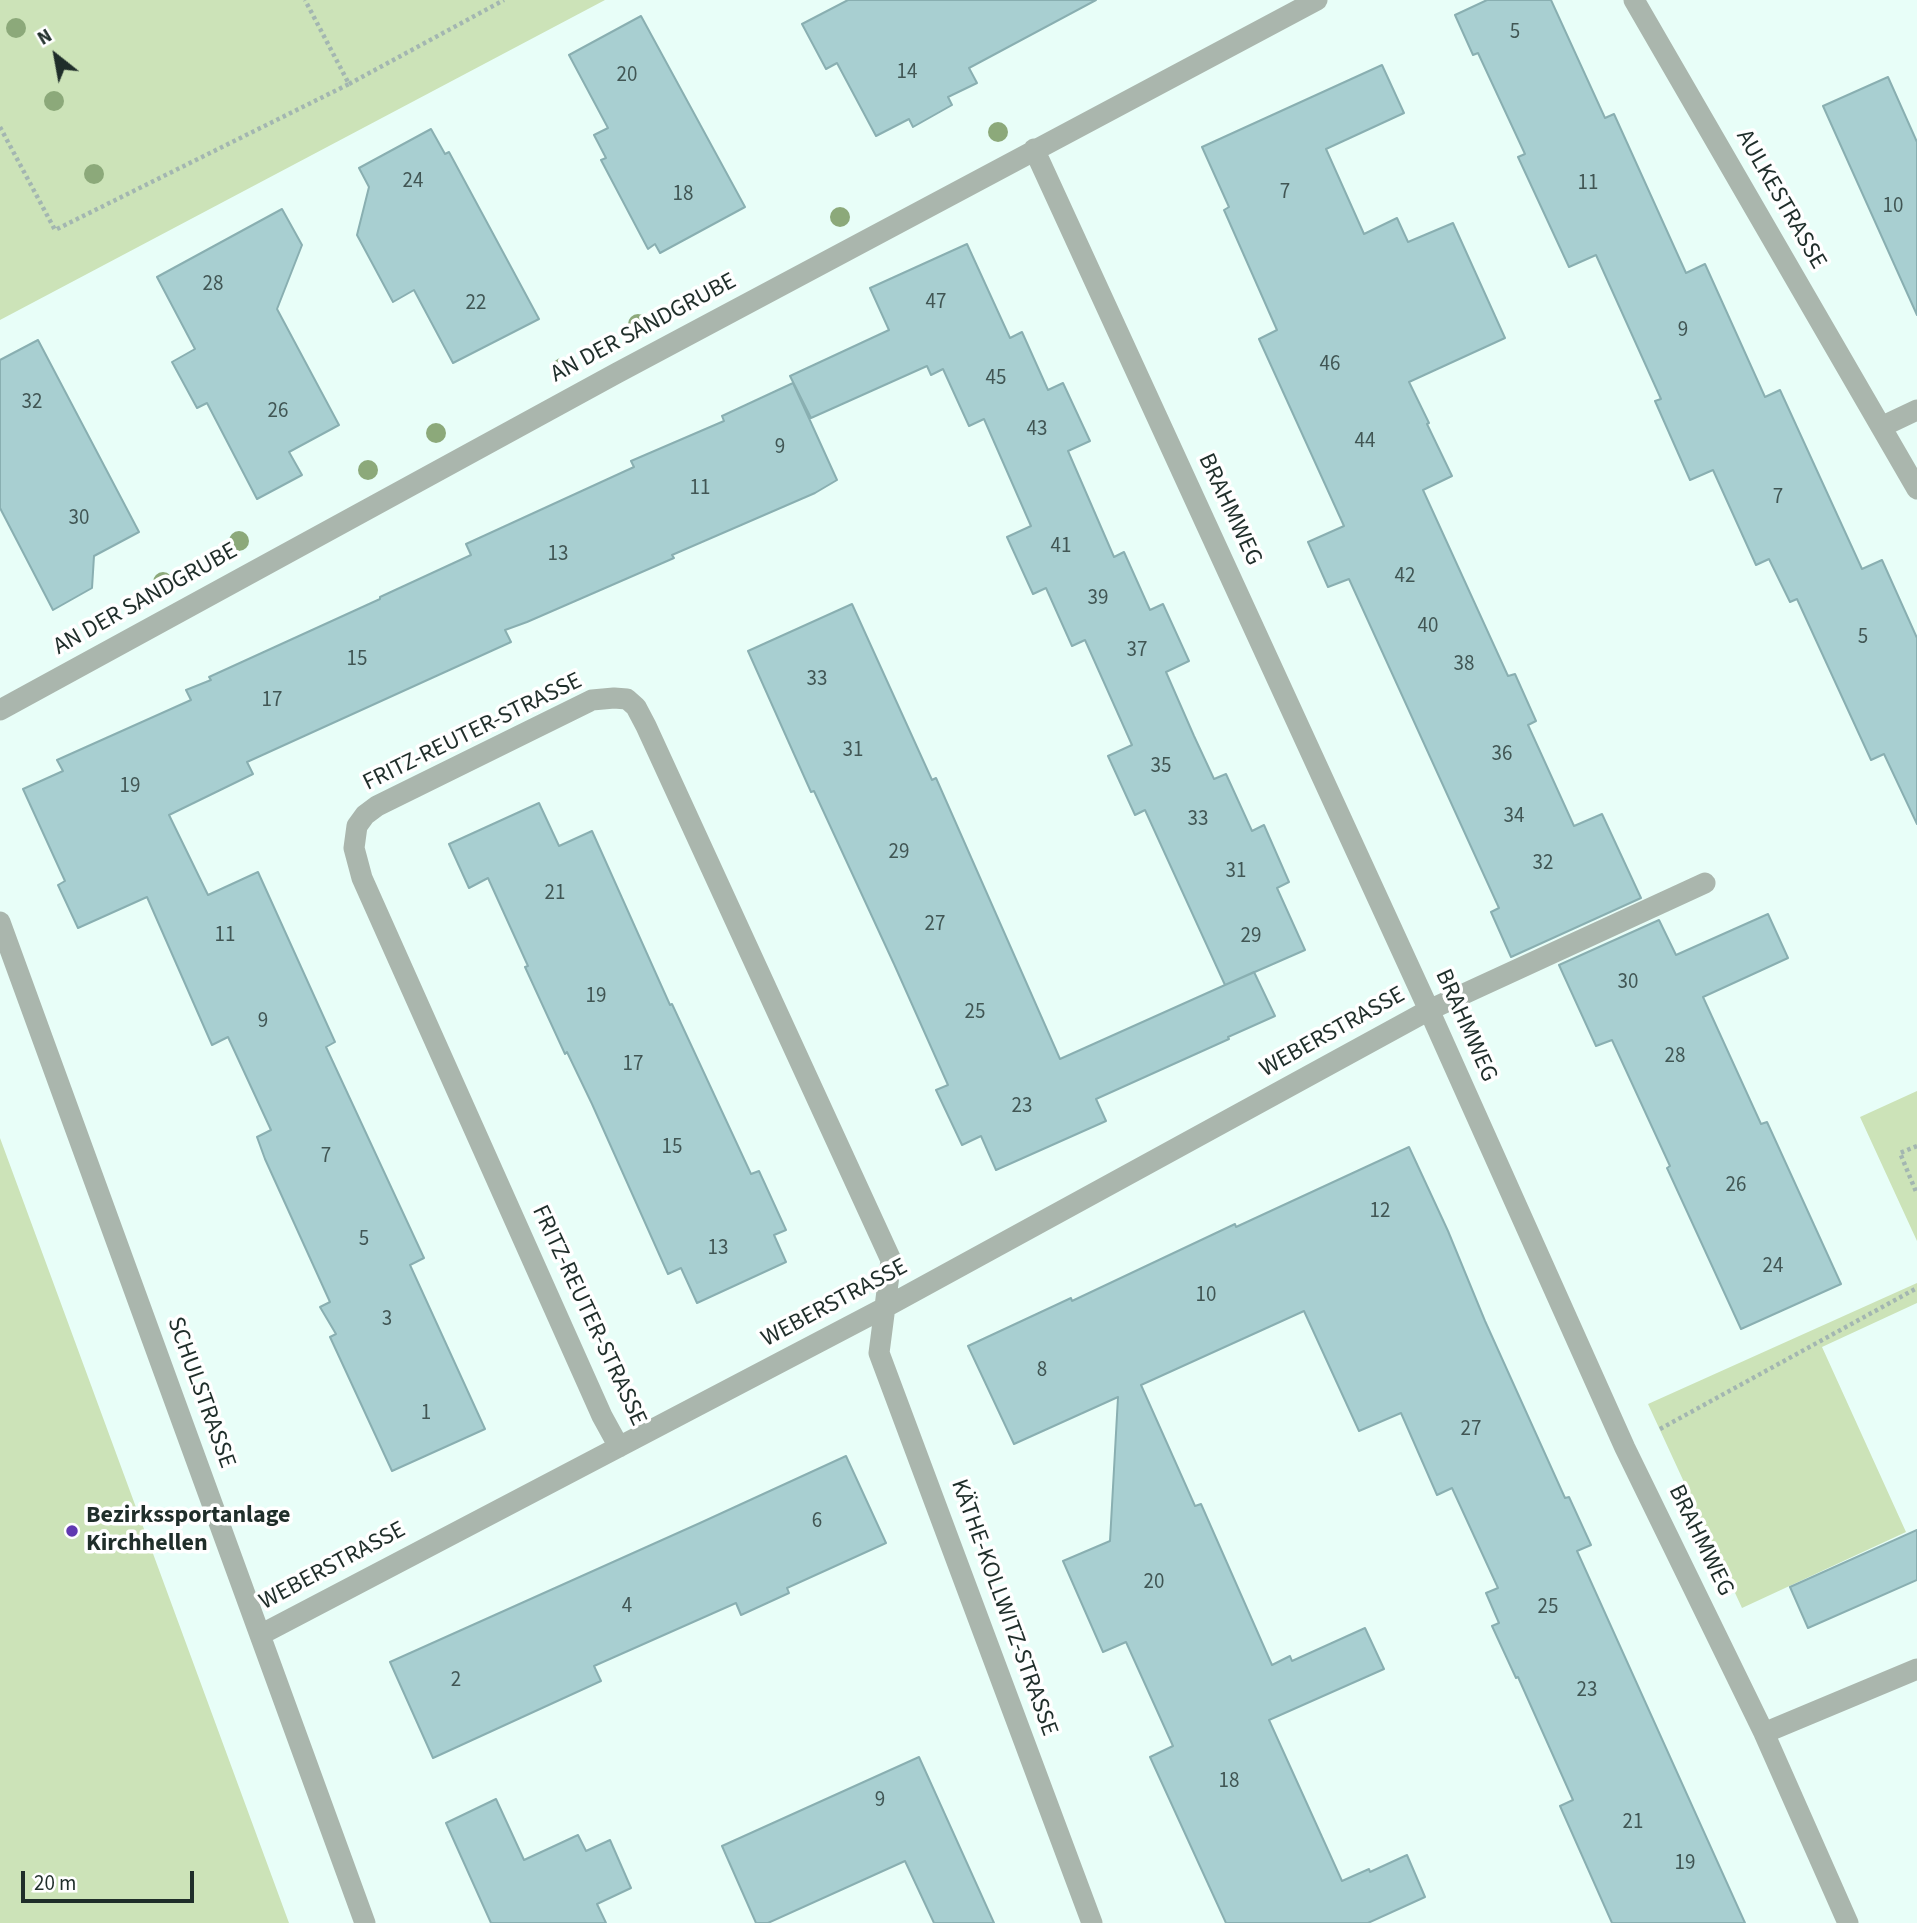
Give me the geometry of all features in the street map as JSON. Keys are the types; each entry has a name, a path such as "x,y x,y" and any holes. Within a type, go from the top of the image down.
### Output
{"street":[{"name":"AN DER SANDGRUBE","path":"0,710 617,373 1317,0"},
{"name":"AULKESTRASSE","path":"1634,0 1917,489"},
{"name":"BRAHMWEG","path":"1034,149 1429,1010 1625,1448 1764,1733 1848,1923"},
{"path":"1881,427 1917,410"},
{"name":"FRITZ-REUTER-STRASSE","path":"619,1447 602,1416 362,878 354,848 357,826 365,815 377,806 592,700 626,699 636,708 891,1260 884,1308"},
{"name":"WEBERSTRASSE","path":"260,1634 884,1308 1429,1010 1705,883"},
{"name":"SCHULSTRASSE","path":"0,922 365,1923"},
{"name":"KÄTHE-KOLLWITZ-STRASSE","path":"884,1308 880,1353 1092,1923"},
{"path":"1764,1733 1917,1669"}],"path":[{"path":"305,0 349,84"},
{"path":"0,127 55,230 349,84 504,0"},
{"path":"1917,1146 1900,1153 1917,1194"},
{"path":"1625,1448 1917,1288"}],"green space":[{"path":"0,0 605,0 0,320"},
{"path":"1917,1091 1917,1241 1860,1117"},
{"name":"Bezirkssportanlage Kirchhellen","path":"0,1138 289,1923 0,1923"},
{"path":"1917,1283 1917,1303 1822,1347 1906,1532 1742,1608 1648,1404"}],"building":[{"path":"848,0 1096,0 969,68 977,83 948,97 952,105 913,127 909,119 876,136 837,63 826,69 802,24"},
{"path":"1487,0 1551,0 1605,118 1614,114 1686,273 1705,264 1765,397 1780,390 1862,569 1882,560 1917,638 1917,824 1884,754 1871,760 1797,599 1790,602 1769,559 1756,565 1713,470 1690,480 1655,401 1661,399 1596,255 1569,267 1518,157 1525,154 1478,53 1473,55 1455,15"},
{"path":"641,16 745,207 660,253 655,244 648,249 601,160 606,158 594,135 608,128 569,55"},
{"path":"1382,65 1404,113 1326,149 1364,234 1397,218 1408,242 1453,223 1505,338 1409,382 1452,476 1423,490 1508,676 1515,674 1536,721 1528,725 1574,826 1602,814 1641,898 1511,957 1491,912 1499,908 1349,579 1328,587 1308,542 1344,526 1259,339 1277,330 1224,210 1229,207 1202,147"},
{"path":"1888,77 1917,142 1917,315 1823,106"},
{"path":"431,129 445,154 449,152 539,319 453,363 414,290 393,302 357,235 369,187 359,168"},
{"path":"282,209 302,245 277,309 339,425 289,452 302,475 257,499 207,403 197,408 172,362 195,349 157,277"},
{"path":"967,244 1010,338 1022,332 1048,390 1063,383 1090,441 1068,451 1114,557 1124,552 1150,610 1163,604 1189,661 1166,672 1194,736 1214,779 1226,774 1252,831 1264,825 1289,882 1277,888 1305,950 1225,985 1145,810 1135,815 1108,756 1132,745 1085,640 1072,646 1046,588 1033,594 1007,537 1031,526 984,419 969,426 943,369 931,375 927,366 811,418 790,376 889,330 870,288"},
{"path":"38,340 139,532 94,556 92,588 53,610 0,508 0,360"},
{"path":"793,383 837,480 815,493 672,555 674,558 505,630 511,642 247,762 253,774 169,815 208,895 258,872 335,1042 326,1047 424,1258 410,1265 485,1429 392,1471 330,1337 336,1334 320,1307 330,1302 265,1159 257,1137 271,1130 228,1037 212,1045 147,897 78,928 58,885 65,881 23,789 63,771 57,760 191,700 186,690 211,680 209,677 471,555 466,544 634,467 631,461 724,421 722,416"},
{"path":"852,604 932,780 936,778 1060,1059 1254,972 1275,1016 1096,1099 1106,1121 996,1170 981,1136 962,1145 936,1090 948,1085 748,651"},
{"path":"539,803 559,846 592,831 670,1005 672,1004 751,1174 759,1171 786,1230 774,1235 786,1262 697,1303 681,1268 668,1274 592,1104 567,1052 565,1054 525,967 528,966 488,878 469,888 449,844"},
{"path":"1768,914 1788,958 1703,997 1761,1124 1767,1122 1841,1284 1741,1329 1612,1040 1596,1046 1559,965 1659,920 1676,955"},
{"path":"1409,1147 1565,1498 1569,1497 1591,1545 1577,1551 1745,1923 1612,1923 1560,1806 1573,1800 1492,1626 1499,1623 1486,1593 1498,1588 1452,1488 1437,1495 1401,1413 1359,1431 1304,1311 1141,1385 1195,1506 1201,1504 1272,1665 1290,1656 1292,1661 1365,1628 1384,1669 1269,1720 1342,1881 1407,1855 1425,1897 1368,1923 1226,1923 1150,1757 1173,1746 1126,1642 1103,1652 1063,1561 1110,1541 1118,1397 1014,1444 968,1346"},
{"path":"846,1456 886,1543 787,1588 789,1593 741,1615 736,1603 594,1666 601,1681 433,1758 390,1662"},
{"path":"1917,1530 1917,1580 1808,1628 1790,1587"},
{"path":"919,1757 994,1923 934,1923 905,1861 768,1923 756,1923 722,1846"},
{"path":"496,1799 524,1860 578,1835 586,1851 610,1840 631,1888 597,1904 606,1923 491,1923 446,1823"}],"place":[{"name":"Bezirkssportanlage Kirchhellen","path":"72,1531"}]}
